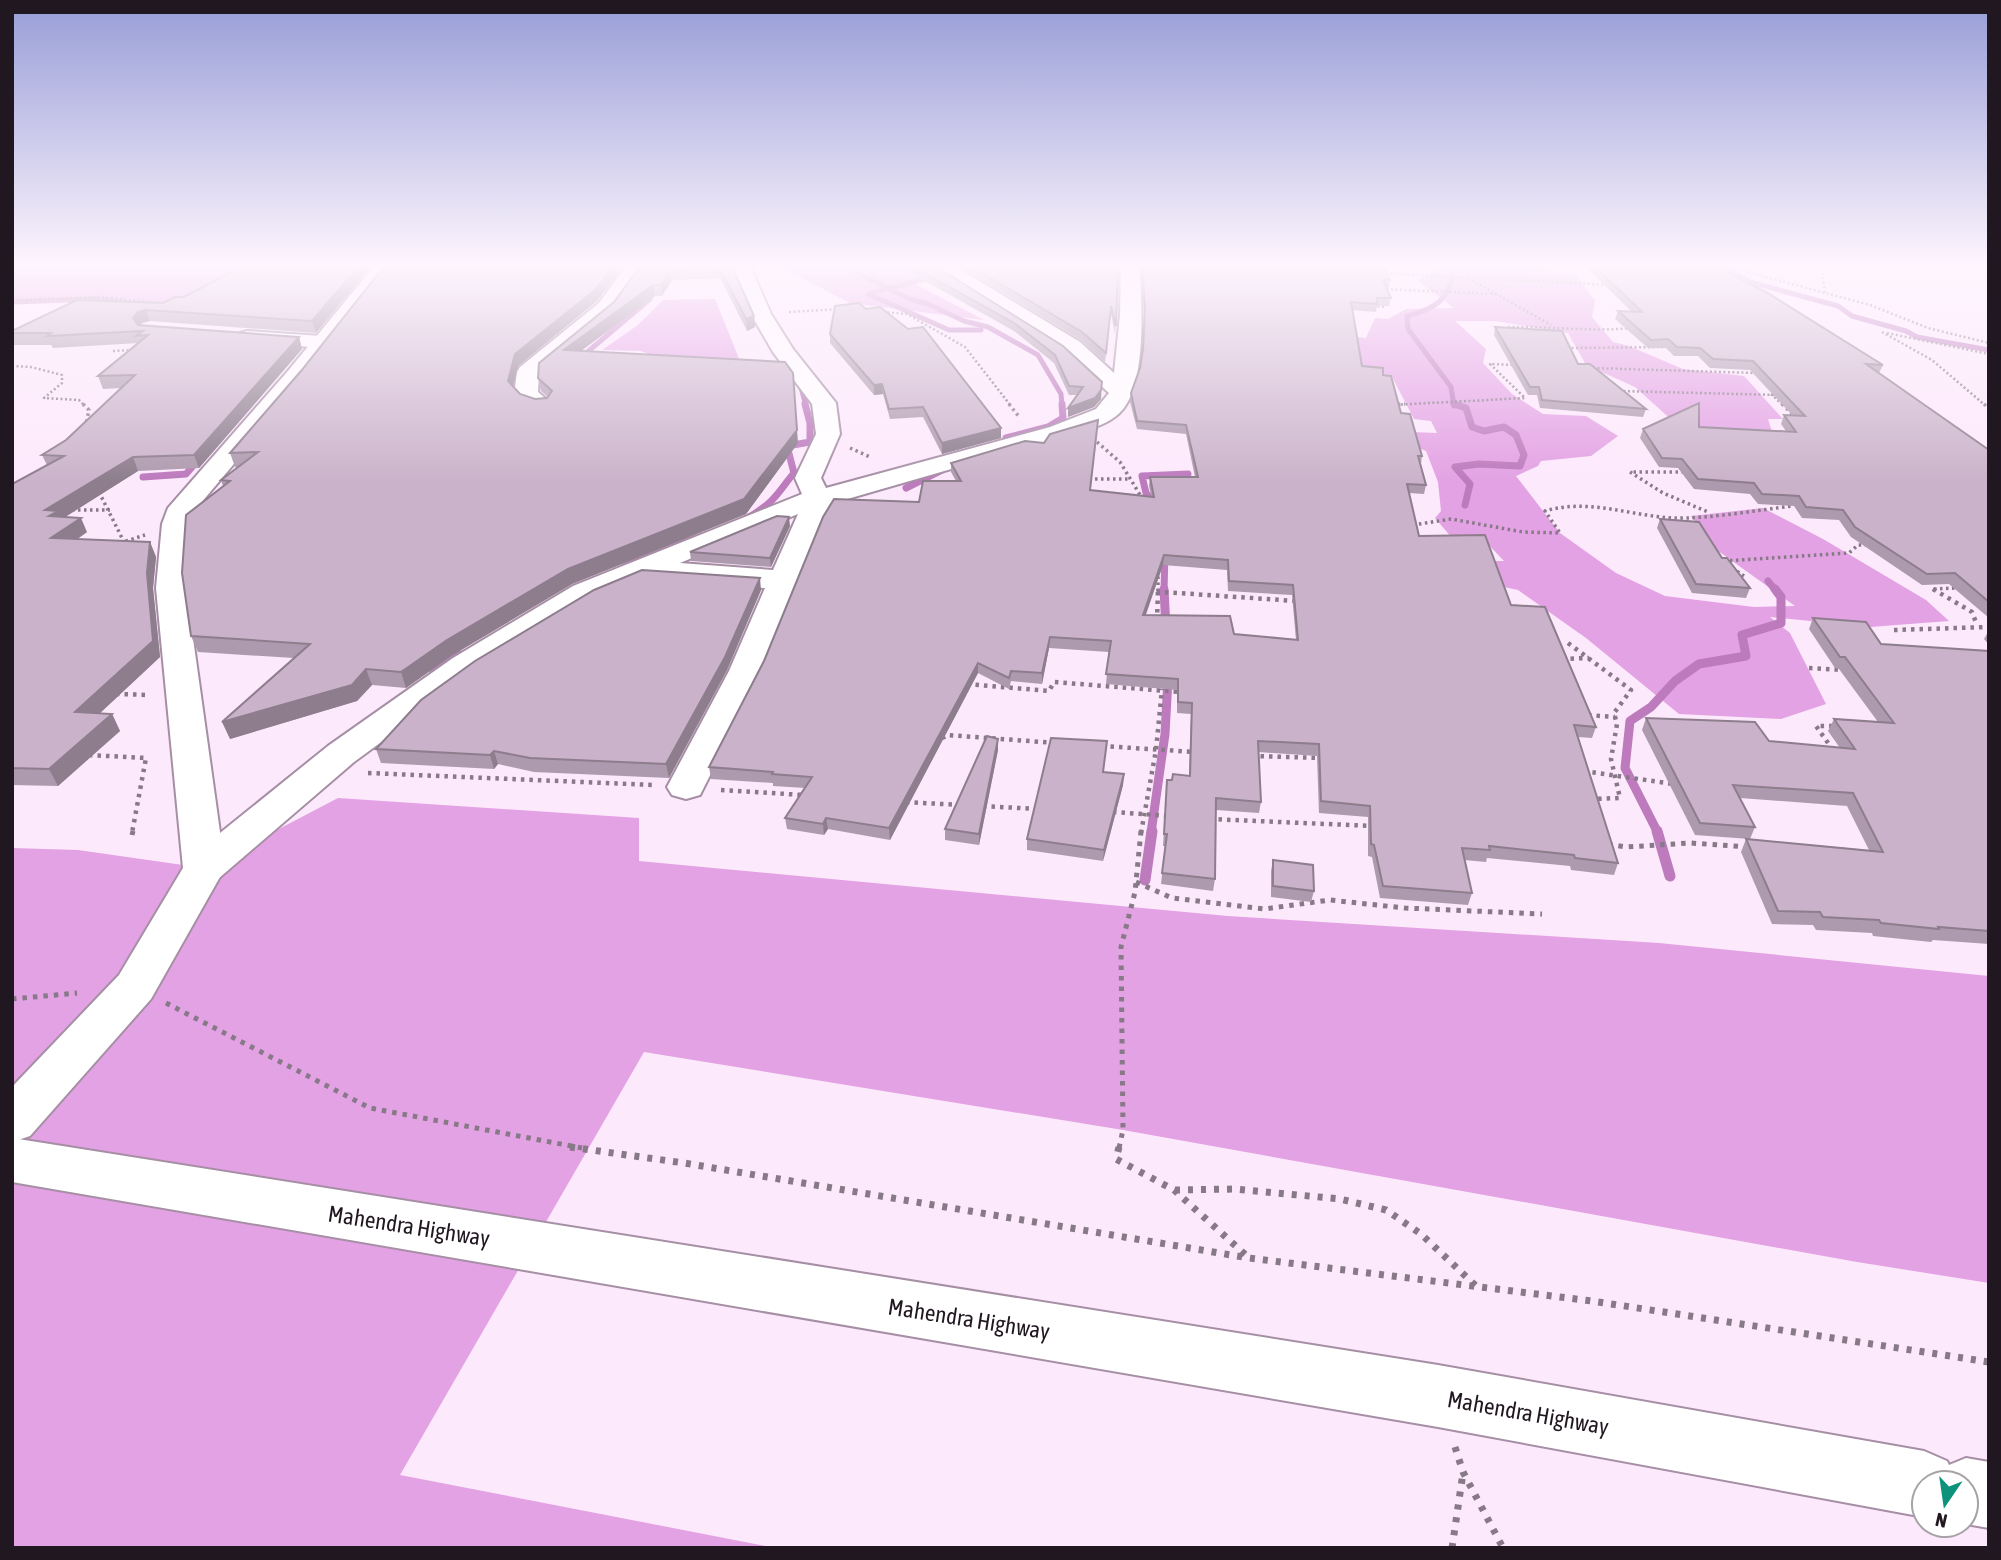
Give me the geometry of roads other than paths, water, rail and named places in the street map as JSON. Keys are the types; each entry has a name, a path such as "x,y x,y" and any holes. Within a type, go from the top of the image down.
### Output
{"main road":[{"path":"243,337 322,342"},
{"path":"204,868 171,588 176,524 182,508 326,337"},
{"path":"540,404 526,394 528,372 569,337"},
{"path":"686,788 746,671 818,499 808,478 828,434 824,403 775,337"},
{"path":"1057,337 1120,391"},
{"path":"12,1121 135,988 204,868 322,771 465,665 584,593 795,505 1036,438 1101,416 1117,402 1128,337"},
{"path":"713,575 739,529"},
{"path":"637,569 785,580"},
{"name":"Mahendra Highway","path":"12,1160 1438,1396 1910,1481"}],"waterway":[{"path":"584,360 585,354 605,337"},
{"path":"1006,337 1038,355 1061,394 1062,406"},
{"path":"1414,337 1451,387 1454,406"},
{"path":"1917,337 1989,350"},
{"path":"799,380 806,406"},
{"path":"621,569 657,551 736,523 770,502 794,473 787,446 810,442 810,423 805,404"},
{"path":"1006,438 1048,427 1063,418 1062,404"},
{"path":"1454,404 1466,408 1472,427 1484,431 1504,427 1516,435 1524,455 1520,466 1479,464 1455,467 1470,484 1465,505"},
{"path":"143,477 186,474 199,459"},
{"path":"906,488 946,468"},
{"path":"1156,505 1146,493 1142,476 1188,474"},
{"path":"1164,590 1165,553"},
{"path":"1768,581 1776,591"},
{"path":"1657,831 1625,768 1630,721 1651,707 1675,681 1699,664 1746,656 1742,635 1781,623 1781,597 1775,589"},
{"path":"1164,590 1166,629"},
{"path":"433,669 460,655"},
{"path":"1151,833 1165,734 1168,679"},
{"path":"1145,880 1152,831"},
{"path":"1657,831 1670,876"}]}
